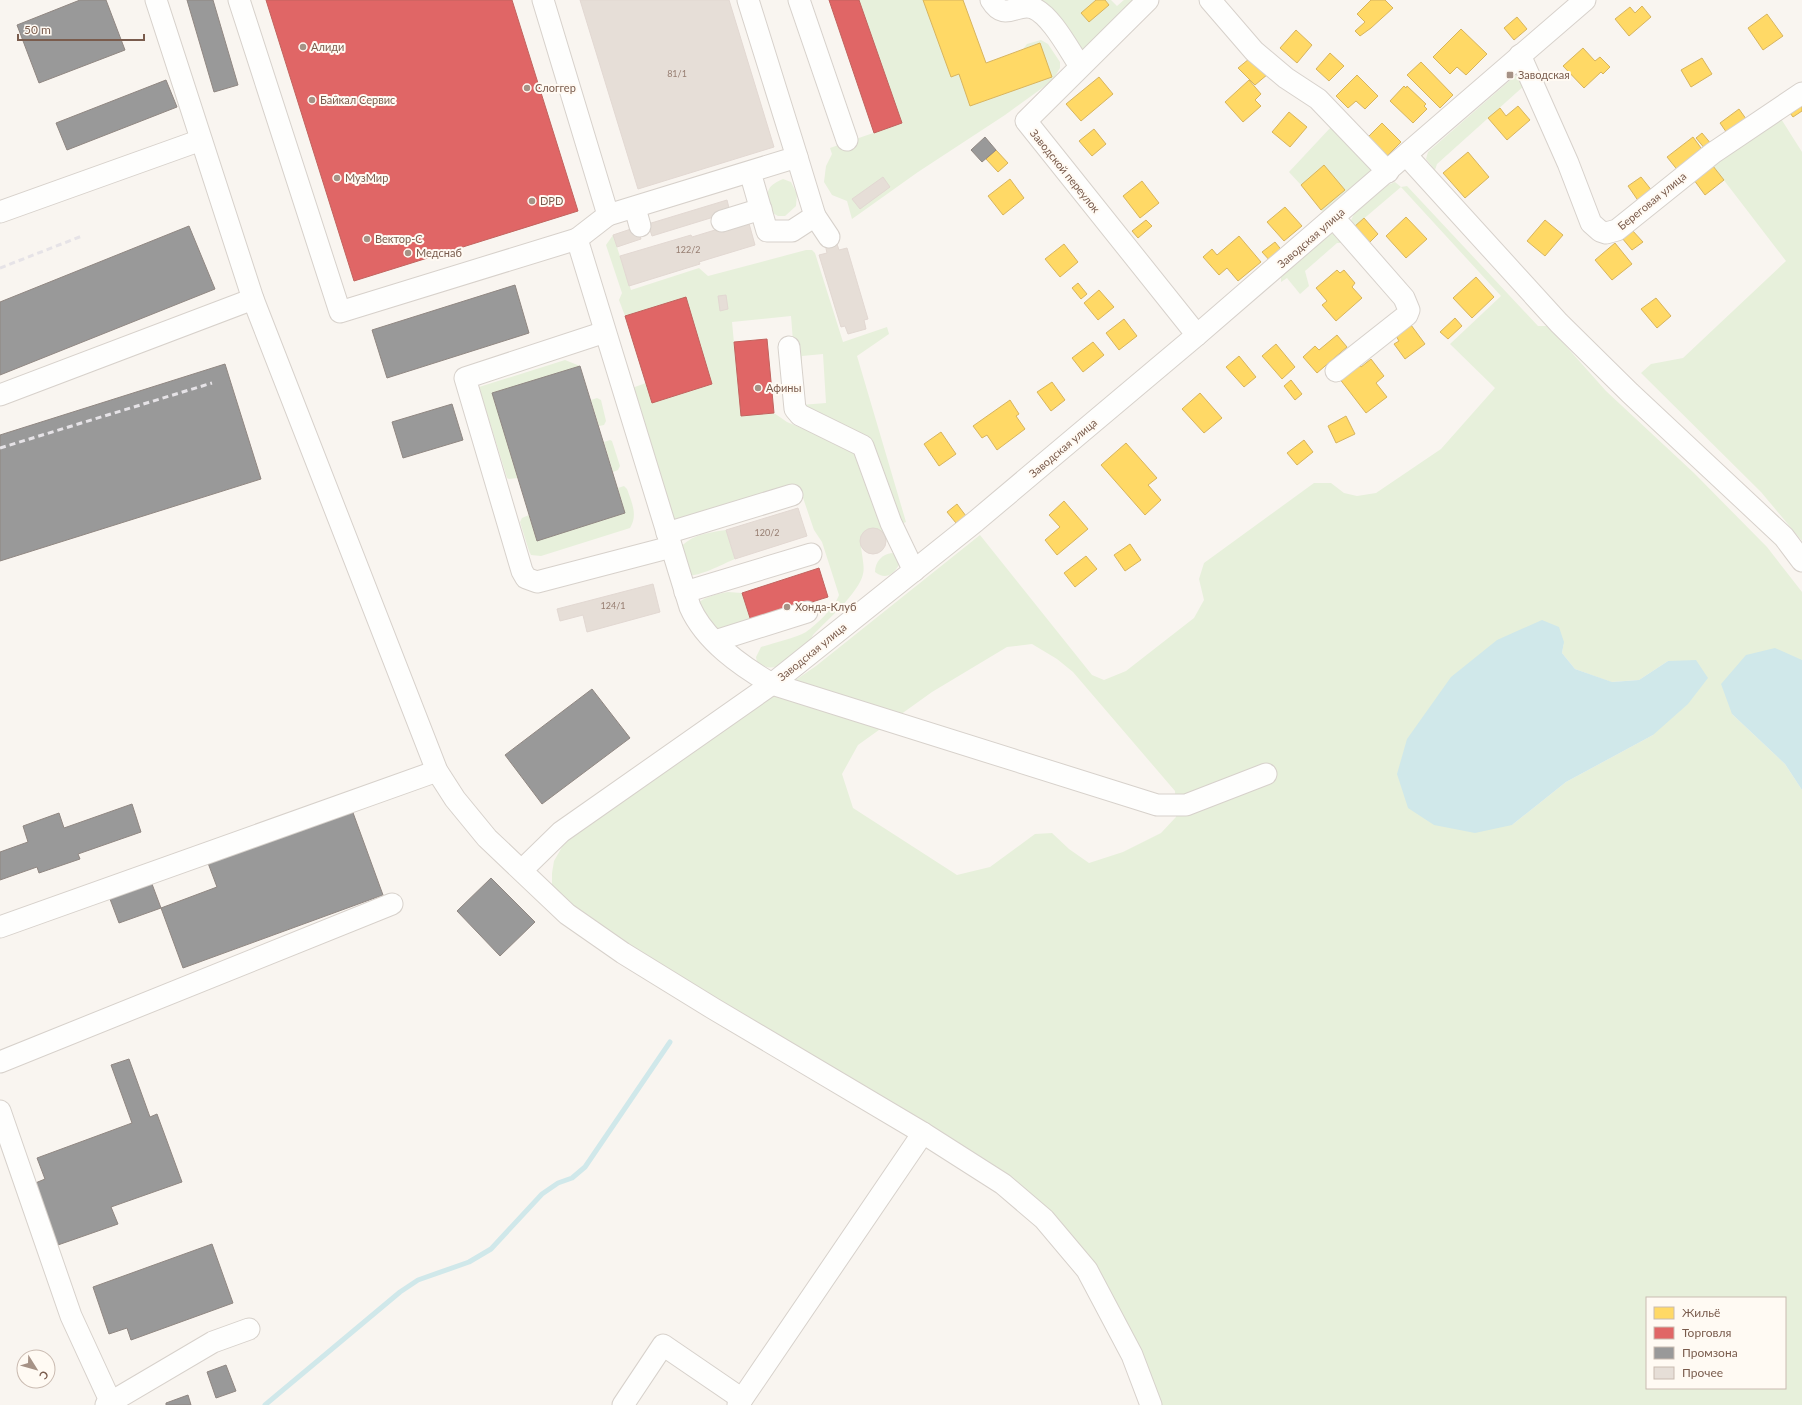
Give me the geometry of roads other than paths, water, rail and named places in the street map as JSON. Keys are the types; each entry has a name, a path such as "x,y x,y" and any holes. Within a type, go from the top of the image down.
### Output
{"street":[{"path":"156,0 253,299 437,771 455,799 483,833 567,914 623,953 922,1133 1003,1184 1044,1220 1087,1270 1132,1355 1151,1405"},
{"path":"239,0 340,312 576,239 608,215 638,217 750,172 797,157"},
{"path":"542,0 608,215"},
{"path":"748,0 815,216 830,236"},
{"path":"799,0 847,140"},
{"path":"991,0 996,8 1000,10 1006,11 1028,7 1040,12 1052,26 1080,66"},
{"name":"Заводской переулок","path":"1148,0 1026,121 1197,335"},
{"path":"1210,0 1254,51 1286,78 1318,99 1388,172"},
{"name":"Заводская улица","path":"522,870 561,832 772,684 976,521 1407,156 1520,55 1585,0"},
{"name":"Береговая улица","path":"1520,55 1568,163 1591,223 1600,231 1606,233 1617,230 1712,153 1802,93"},
{"path":"0,212 201,140"},
{"path":"1407,156 1559,323 1630,393 1784,537 1802,560"},
{"path":"750,172 767,231 792,231 815,216"},
{"path":"722,221 761,209"},
{"path":"1334,218 1404,298 1410,310 1407,315 1336,371"},
{"path":"576,239 690,607 697,622 715,641 753,673 772,684 1157,805 1186,805 1266,774"},
{"path":"0,395 253,299"},
{"path":"605,332 465,378 522,571 526,578 537,582 669,540 792,494"},
{"path":"790,347 795,409 800,416 863,446 891,523 914,571"},
{"path":"686,592 811,554"},
{"path":"715,641 807,612"},
{"path":"0,927 437,771"},
{"path":"0,1062 392,904"},
{"path":"0,1111 71,1316 110,1405 213,1342 249,1329"},
{"path":"623,1405 663,1345 740,1402 922,1133"}],"water":[{"path":"1542,620 1559,627 1564,642 1562,653 1575,669 1612,682 1639,680 1668,661 1696,660 1708,678 1688,704 1653,735 1566,782 1512,825 1475,833 1434,825 1408,808 1397,774 1407,739 1451,677 1497,640"},
{"path":"1775,648 1802,660 1802,790 1785,764 1732,714 1721,684 1746,655"}],"waterway":[{"path":"265,1405 400,1292 418,1280 469,1262 491,1249 542,1194 558,1183 572,1178 585,1167 670,1042"}],"railway":[{"path":"0,268 82,236"},
{"path":"0,448 212,383"}],"place":[{"name":"Алиди","path":"303,47"},
{"name":"Заводская","path":"1510,75"},
{"name":"Слоггер","path":"527,88"},
{"name":"Байкал Сервис","path":"312,100"},
{"name":"МузМир","path":"337,178"},
{"name":"DPD","path":"532,201"},
{"name":"Вектор-С","path":"367,239"},
{"name":"Медснаб","path":"408,253"},
{"name":"Афины","path":"758,388"},
{"name":"Хонда-Клуб","path":"787,607"}]}
